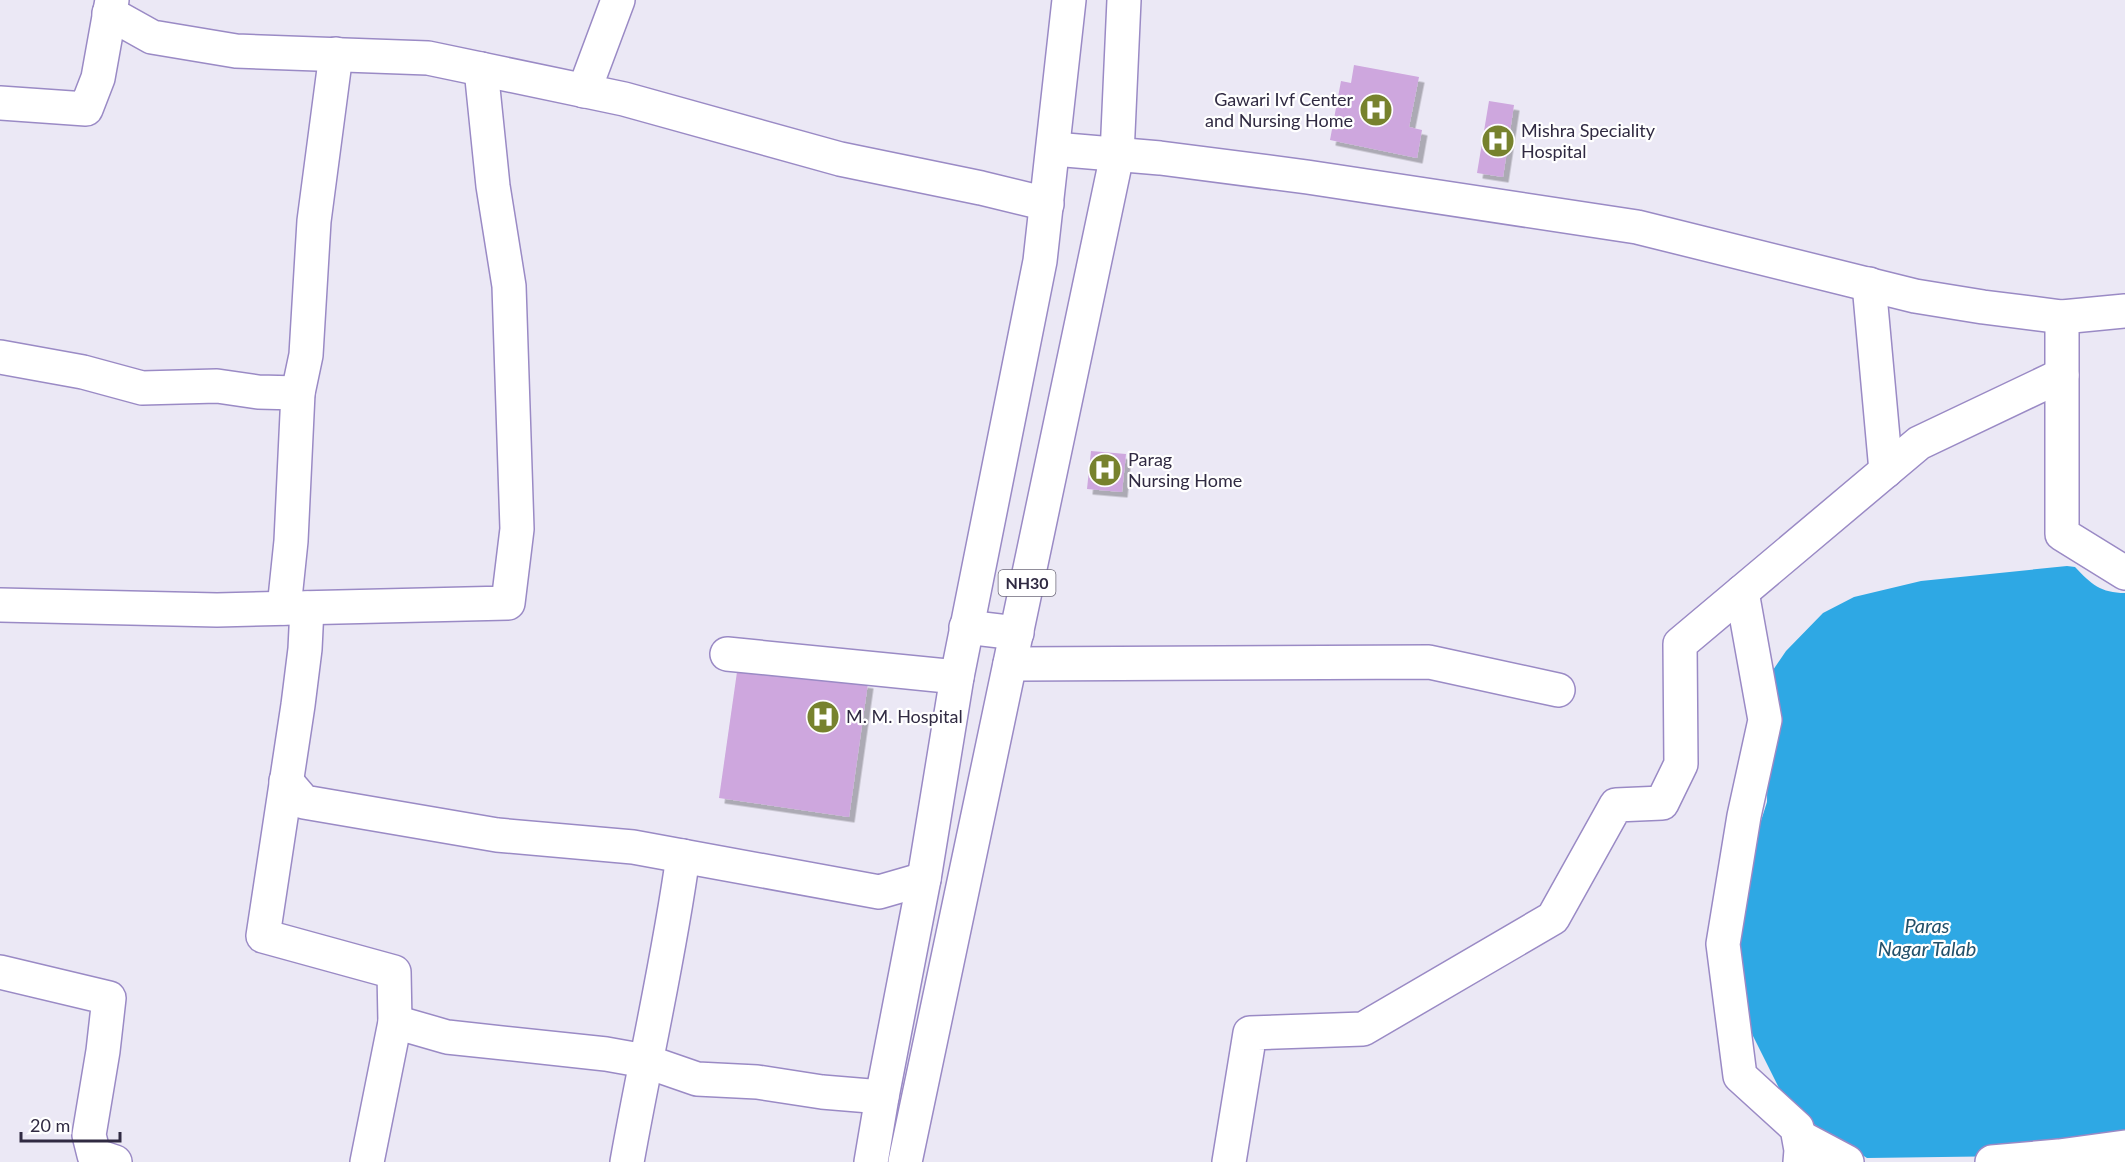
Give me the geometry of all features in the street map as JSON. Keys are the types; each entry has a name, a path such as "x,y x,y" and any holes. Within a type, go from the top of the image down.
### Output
{"main road":[{"path":"584,90 618,0"},
{"name":"NH30","path":"871,1162 924,879 966,627 1040,261 1069,0"},
{"name":"NH30","path":"906,1162 1117,154 1124,0"},
{"path":"0,103 86,109 98,78 110,7 152,37 236,51 428,58 624,99 840,159 1047,204"},
{"path":"336,54 314,221 306,355 298,393 291,542 295,608 305,649 263,936 394,972 395,1022 366,1162"},
{"path":"0,605 217,610 508,603 517,529 509,286 494,186 481,69"},
{"path":"1054,149 1117,154 1306,177 1637,227 1915,296 2062,316 2125,310"},
{"path":"1869,284 1886,471"},
{"path":"2062,316 2062,534 2125,573"},
{"path":"0,357 83,372 142,388 217,386 258,392 298,393"},
{"path":"1229,1162 1250,1034 1363,1029 1553,918 1616,805 1662,803 1681,764 1680,644 1919,444 2062,375"},
{"path":"1742,592 1765,720 1744,816 1723,944 1740,1076 1793,1123 1797,1128 1800,1149 1847,1162"},
{"path":"966,627 1013,648 1429,662 1558,690"},
{"path":"727,654 957,677"},
{"path":"286,781 304,802 357,813 496,835 633,847 879,892 924,879"},
{"path":"627,1162 645,1061 673,928 683,856"},
{"path":"0,972 109,998 89,1135 94,1155 115,1162"},
{"path":"395,1022 447,1037 606,1054 645,1061 697,1079 757,1082 822,1092 882,1097"},
{"path":"1992,1162 2125,1147"}],"water":[{"name":"Paras Nagar Talab","path":"2075,567 2092,583 2103,589 2125,593 2125,1136 2016,1156 1867,1158 1821,1130 1784,1098 1751,1032 1733,981 1753,846 1767,802 1769,676 1786,651 1823,613 1854,597 1921,581"}],"building":[{"path":"1354,65 1419,77 1409,127 1422,130 1417,158 1330,140 1341,81 1351,83"},
{"path":"1489,101 1514,105 1503,177 1477,173"},
{"path":"1091,451 1126,454 1122,492 1087,489"},
{"path":"738,665 868,683 849,817 719,798"}],"place":[{"name":"Gawari Ivf Center and Nursing Home","path":"1376,110"},
{"name":"Mishra Speciality Hospital","path":"1498,141"},
{"name":"Parag Nursing Home","path":"1105,470"},
{"name":"M. M. Hospital","path":"823,717"}]}
